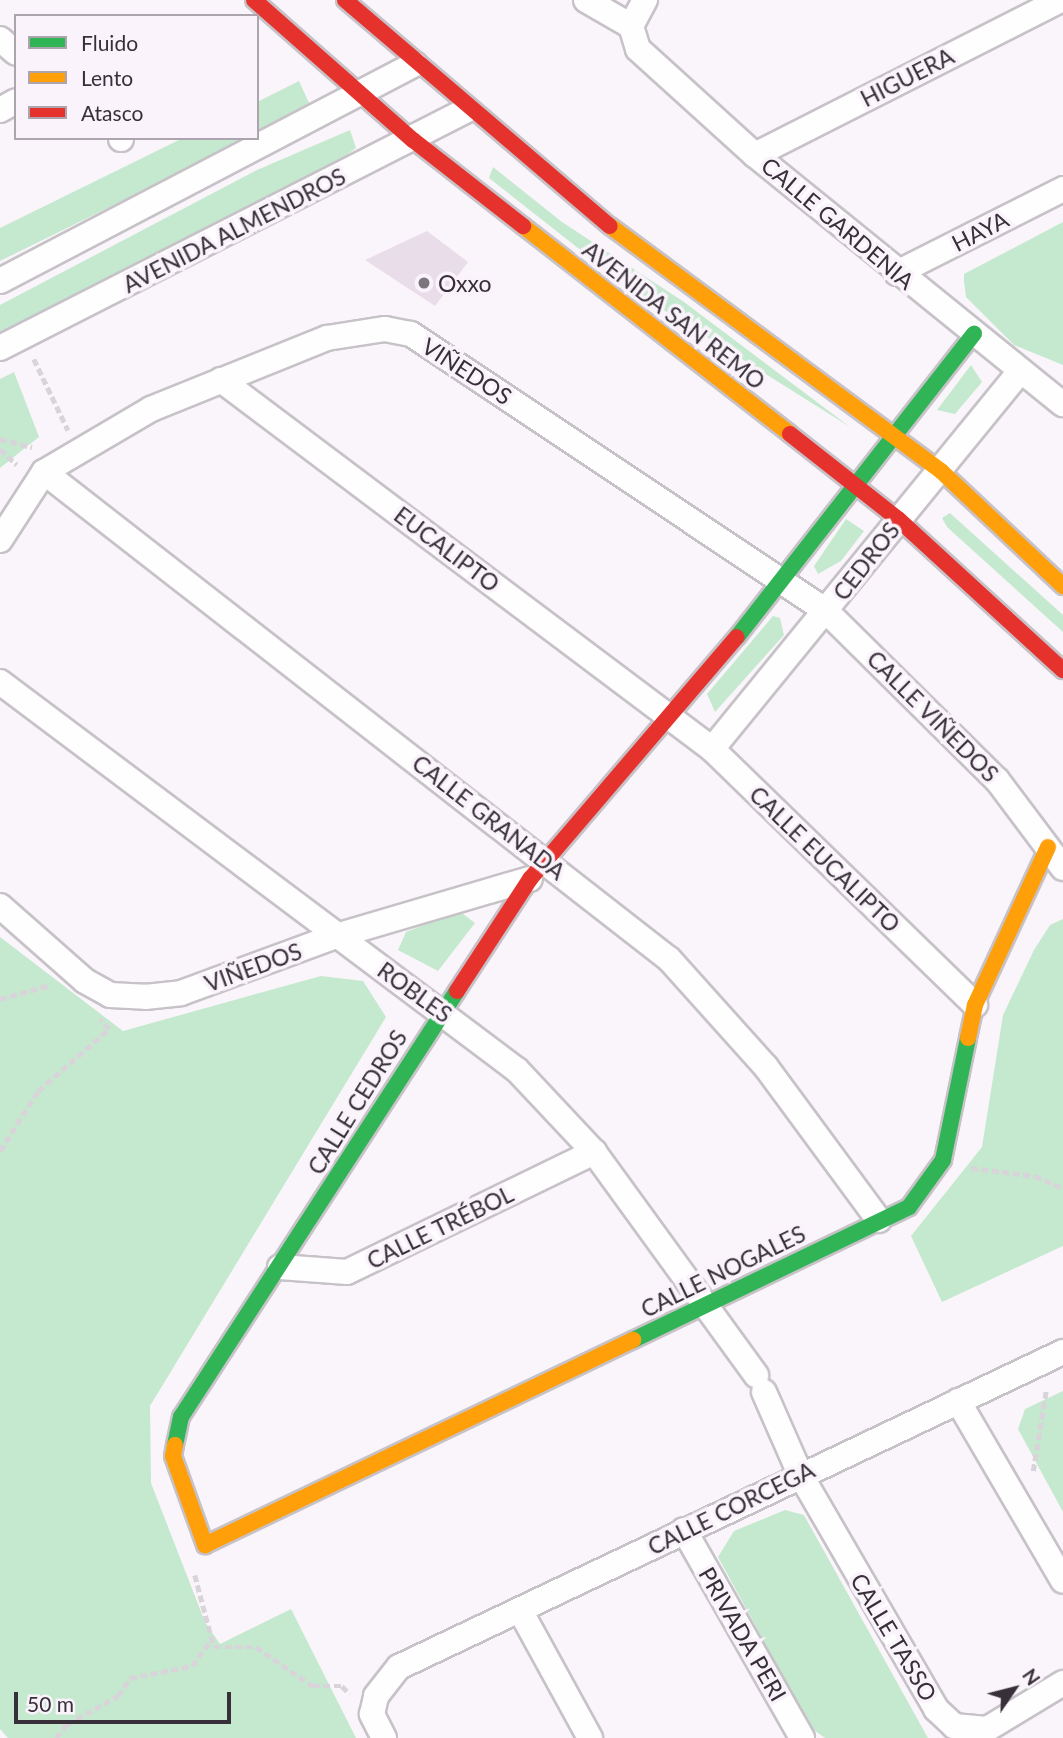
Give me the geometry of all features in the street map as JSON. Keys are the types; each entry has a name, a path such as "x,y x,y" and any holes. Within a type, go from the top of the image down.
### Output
{"street":[{"name":"AVENIDA SAN REMO","path":"254,0 413,140 898,519 1063,670"},
{"name":"AVENIDA SAN REMO","path":"345,0 467,110 659,265 940,471 1063,586"},
{"path":"586,0 631,26 645,0"},
{"name":"HIGUERA","path":"755,155 1060,0"},
{"name":"CALLE GARDENIA","path":"631,26 638,48 755,155 1020,372 1060,397"},
{"path":"0,39 14,50"},
{"path":"0,281 415,64"},
{"name":"AVENIDA ALMENDROS","path":"0,348 413,140 467,110"},
{"name":"HAYA","path":"897,273 1063,189"},
{"name":"VIÑEDOS","path":"0,540 44,472 151,409 327,338 385,329 411,334 785,580"},
{"path":"673,717 785,580 974,334"},
{"name":"CEDROS","path":"712,750 1020,372"},
{"name":"EUCALIPTO","path":"221,380 673,717"},
{"name":"CALLE GRANADA","path":"44,472 538,870 669,959 766,1067 879,1220"},
{"name":"CALLE VIÑEDOS","path":"785,580 826,611 997,779 1063,868"},
{"name":"ROBLES","path":"0,682 336,936 442,1010 517,1070 593,1152 709,1303 760,1384"},
{"name":"CALLE EUCALIPTO","path":"673,717 712,750 975,1005"},
{"name":"CALLE CEDROS","path":"205,1545 177,1473 174,1435 442,1010 538,870 673,717"},
{"name":"CALLE NOGALES","path":"205,1545 909,1207 943,1160 975,1005 1048,847"},
{"name":"VIÑEDOS","path":"0,906 72,970 110,995 181,993 336,936 538,870"},
{"name":"CALLE TRÉBOL","path":"280,1267 347,1272 593,1152"},
{"name":"CALLE CORCEGA","path":"384,1738 372,1714 376,1696 399,1667 521,1612 800,1474 1063,1352"},
{"name":"CALLE TASSO","path":"760,1384 800,1474 914,1677 954,1726 987,1729 1063,1683"},
{"path":"958,1401 1063,1581"},
{"name":"PRIVADA PERI","path":"684,1530 802,1738"},
{"path":"521,1612 590,1738"}],"path":[{"path":"23,337 78,450"},
{"path":"0,999 50,984 72,970"},
{"path":"0,1151 38,1091 109,1029 90,1010"},
{"path":"943,1160 1035,1176 1063,1188"},
{"path":"1032,1471 1046,1391"},
{"path":"194,1562 210,1641 214,1647 256,1647 313,1686 342,1686 350,1694"},
{"path":"56,1738 67,1724 118,1696 130,1678 192,1666 210,1641"}],"green space":[{"path":"299,81 309,103 259,133 259,101"},
{"path":"350,130 356,148 343,158 179,250 0,332 0,305 257,170"},
{"path":"179,140 246,140 0,261 0,228"},
{"path":"493,167 562,222 684,302 850,427 630,289 489,178"},
{"path":"1063,222 1063,365 1014,345 966,297 964,274"},
{"path":"971,365 982,382 955,414 937,410"},
{"path":"14,372 39,437 0,468 0,379"},
{"path":"950,513 1063,615 1063,632 947,527 942,518"},
{"path":"846,519 864,531 841,561 818,574 814,566"},
{"path":"773,616 780,618 784,635 715,712 707,694"},
{"path":"459,911 475,923 438,971 398,950 406,932"},
{"path":"1063,919 1063,1246 942,1302 911,1236 982,1147 1003,1015 1034,950 1050,925"},
{"path":"0,937 123,1031 321,976 363,981 386,1017 150,1406 151,1483 205,1622 220,1644 291,1609 356,1738 8,1738 0,1729"},
{"path":"1063,1391 1063,1512 1018,1429 1025,1409"},
{"path":"785,1510 804,1515 928,1738 825,1738 811,1728 718,1557 734,1531"}],"building":[{"name":"Oxxo","path":"427,231 468,262 435,306 365,260"}],"traffic: fast":[{"path":"737,637 974,334"},
{"path":"175,1445 181,1417 457,991"},
{"path":"633,1340 909,1207 943,1160 968,1038"}],"traffic: slow":[{"path":"523,226 790,434"},
{"path":"610,226 941,471 1063,586"},
{"path":"968,1038 975,1005 1048,847"},
{"path":"175,1445 173,1456 205,1545 633,1340"}],"traffic: jam":[{"path":"254,0 413,140 523,226"},
{"path":"345,0 610,226"},
{"path":"790,434 898,519 1063,670"},
{"path":"457,991 530,879 737,637"}],"place":[{"name":"Oxxo","path":"424,283"}]}
